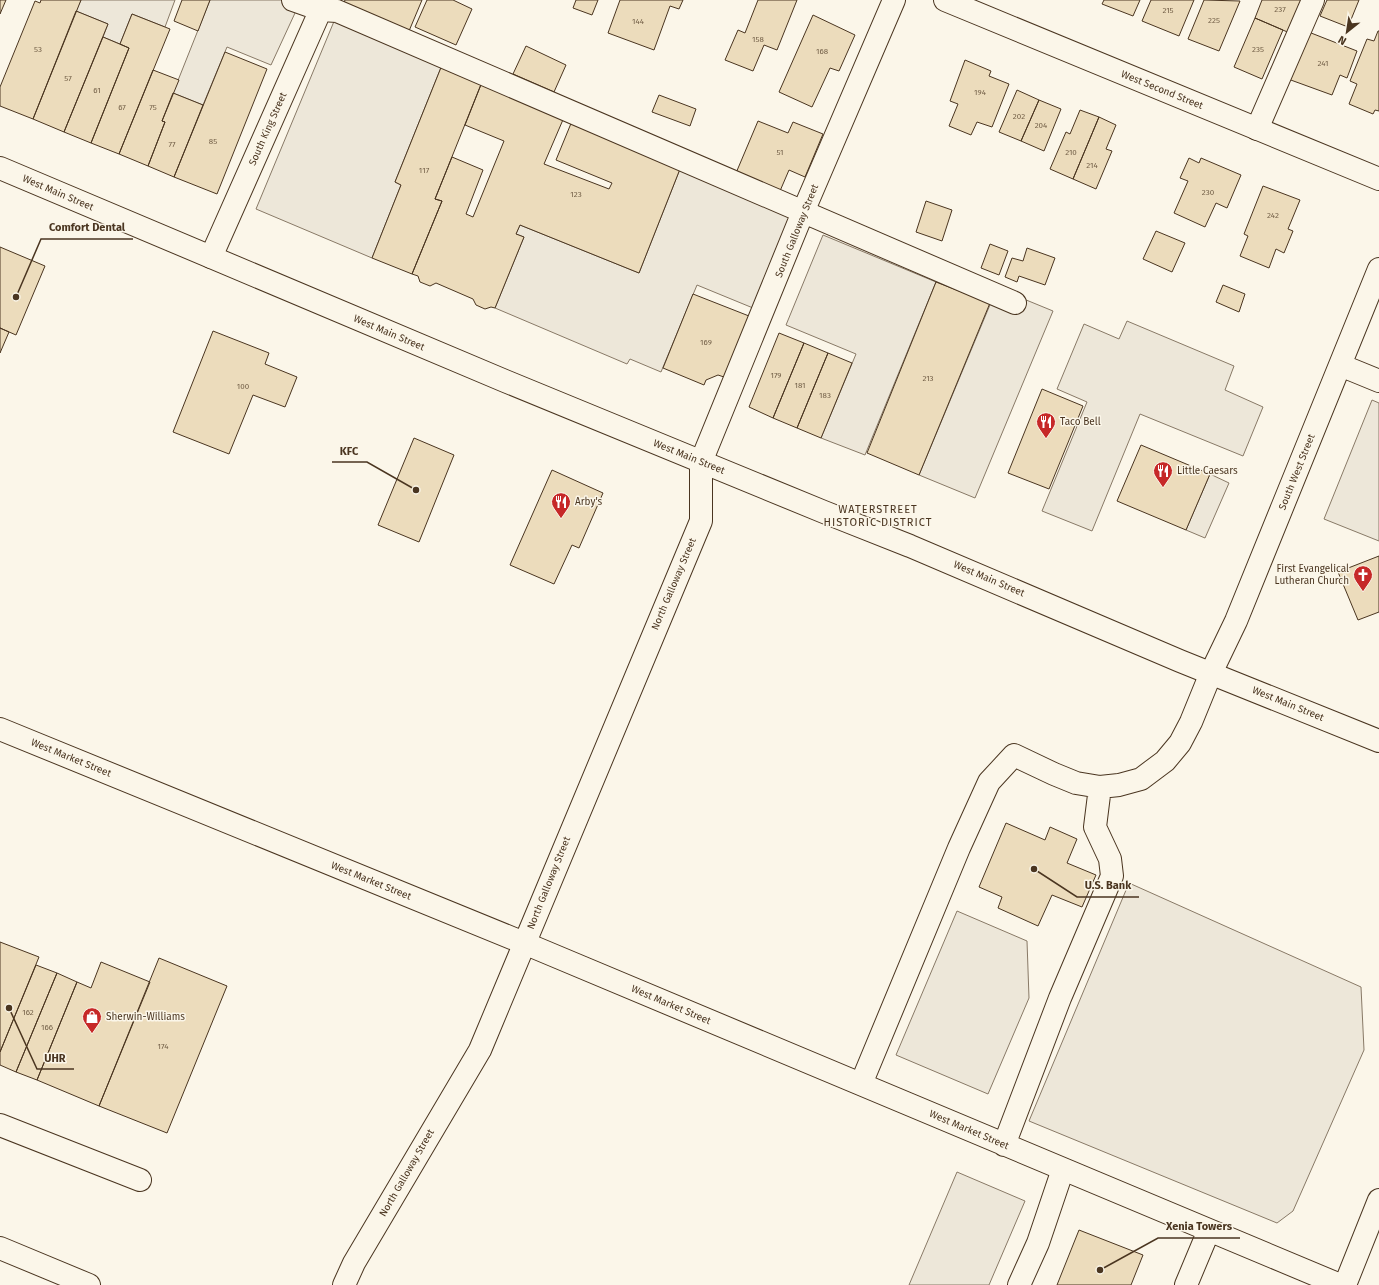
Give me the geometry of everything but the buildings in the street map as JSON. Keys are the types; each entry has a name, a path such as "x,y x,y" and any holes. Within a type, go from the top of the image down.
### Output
{"main road":[{"path":"292,0 323,5 1015,303"},
{"name":"South Galloway Street","path":"701,462 804,212 894,0"},
{"name":"West Second Street","path":"945,0 1379,179"},
{"path":"1257,129 1313,0"},
{"name":"South King Street","path":"211,258 323,5"},
{"name":"West Main Street","path":"0,168 404,339 701,462 910,546 1211,673 1379,741"},
{"name":"South West Street","path":"861,1084 959,848 989,782 1014,755 1076,783 1100,787 1119,785 1141,779 1165,762 1180,743 1191,722 1211,673 1236,621 1379,270"},
{"path":"1340,365 1379,381"},
{"name":"North Galloway Street","path":"344,1285 354,1263 480,1050 701,521 701,462"},
{"name":"West Market Street","path":"0,729 524,943 1340,1285"},
{"path":"1004,1145 1060,998 1112,876 1110,859 1095,827 1100,787"},
{"path":"0,1125 140,1180"},
{"path":"1019,1285 1038,1243 1063,1169"},
{"path":"1345,1285 1379,1200"},
{"path":"1186,1285 1209,1230"},
{"path":"0,1248 77,1283"}],"shaded area":[{"path":"81,0 175,0 165,27 132,14 120,44 103,37 108,24 76,11"},
{"path":"210,0 301,0 271,65 227,47 203,105 173,93"},
{"path":"335,19 442,65 395,182 401,185 372,258 256,209"},
{"path":"680,169 792,215 753,308 697,285 661,372 630,359 627,364 495,308 524,237 516,234 520,225 639,273"},
{"path":"823,235 936,282 865,455 821,438 856,354 786,325"},
{"path":"997,288 1053,311 975,498 919,475"},
{"path":"1127,321 1234,366 1225,390 1263,407 1243,456 1140,414 1092,531 1042,511 1087,402 1057,389 1084,324 1119,339"},
{"path":"1372,400 1379,403 1379,541 1324,519"},
{"path":"1210,474 1229,483 1205,538 1186,530"},
{"path":"1129,883 1361,987 1364,1050 1293,1211 1277,1223 1029,1121"},
{"path":"957,911 1027,941 1029,998 988,1094 896,1055"},
{"path":"957,1172 1025,1201 989,1285 909,1285"}],"place":[{"name":"Comfort Dental","path":"16,297"},
{"name":"Taco Bell","path":"1046,439"},
{"name":"Little Caesars","path":"1163,488"},
{"name":"KFC","path":"416,490"},
{"name":"Arby's","path":"561,519"},
{"name":"First Evangelical Lutheran Church","path":"1363,592"},
{"name":"U.S. Bank","path":"1034,869"},
{"name":"UHR","path":"9,1008"},
{"name":"Sherwin-Williams","path":"92,1034"},
{"name":"Xenia Towers","path":"1100,1270"}],"district":[{"name":"WATERSTREET HISTORIC DISTRICT","path":"878,515"}]}
